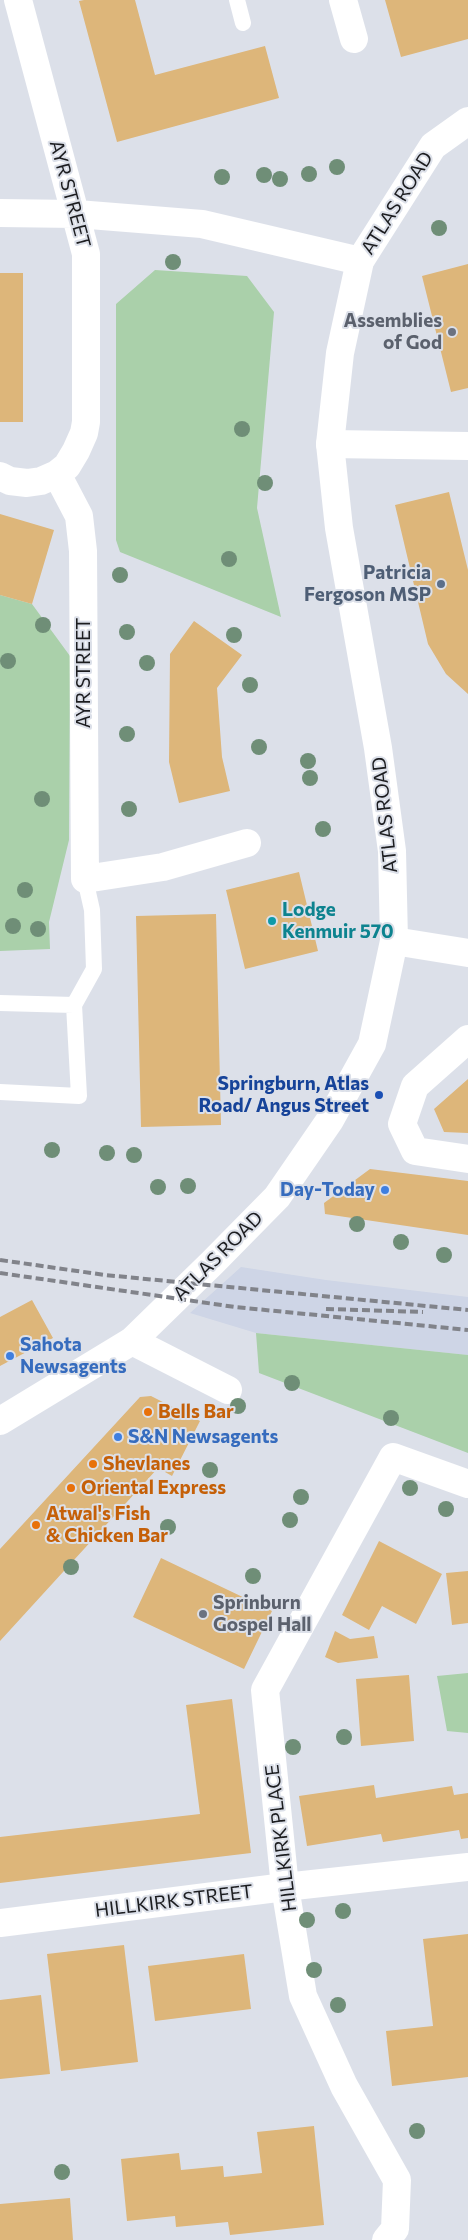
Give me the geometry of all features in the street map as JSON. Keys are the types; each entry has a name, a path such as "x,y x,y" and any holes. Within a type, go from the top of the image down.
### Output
{"street":[{"name":"AYR STREET","path":"0,476 10,481 27,483 41,481 57,474 67,466 76,451 84,433 86,422 86,254 77,214 18,0"},
{"path":"343,0 354,38"},
{"name":"ATLAS ROAD","path":"0,1421 132,1341 277,1197 330,1120 372,1044 394,941 392,851 378,748 339,528 330,444 340,353 360,262 432,146 468,121"},
{"path":"0,214 77,214 202,224 360,262"},
{"path":"330,444 468,446"},
{"name":"AYR STREET","path":"57,474 79,516 83,551 85,879"},
{"path":"85,879 163,868 247,843"},
{"path":"394,941 468,953"},
{"path":"468,1039 415,1086 402,1124 415,1152 468,1159"},
{"path":"132,1341 228,1390"},
{"name":"HILLKIRK PLACE","path":"390,2234 397,2180 344,2086 303,1996 285,1887 265,1690 393,1457 468,1484"},
{"name":"HILLKIRK STREET","path":"0,1923 285,1887 468,1867"}],"lane":[{"path":"237,0 243,24"},
{"path":"0,1092 79,1096 74,1005 94,969 92,910 85,879"},
{"path":"0,1003 74,1005"}],"shaded area":[{"path":"241,1267 326,1280 468,1297 468,1355 256,1333 190,1313"}],"green space":[{"path":"155,270 247,276 274,312 257,508 281,617 120,552 116,540 116,304"},
{"path":"0,595 32,604 70,656 69,840 49,922 50,949 0,951"},
{"path":"256,1333 468,1355 468,1453 259,1373"},
{"path":"468,1673 468,1733 447,1731 437,1676"}],"building":[{"path":"135,0 155,75 265,46 279,98 117,142 79,1"},
{"path":"385,0 468,0 468,39 401,57"},
{"name":"Assemblies of God","path":"468,264 468,388 451,392 422,276"},
{"path":"0,273 23,273 23,422 0,422"},
{"path":"449,492 468,570 468,694 446,674 428,644 395,505"},
{"path":"0,514 54,530 32,604 0,595"},
{"path":"194,621 242,655 217,688 222,757 230,791 179,803 169,762 170,654"},
{"name":"Lodge Kenmuir 570","path":"299,872 318,951 245,969 226,890"},
{"path":"216,914 221,1125 141,1127 136,916"},
{"path":"468,1079 468,1133 444,1132 434,1109"},
{"name":"Day-Today","path":"370,1169 468,1181 468,1235 325,1214 324,1203"},
{"path":"32,1300 53,1338 0,1366 0,1317"},
{"path":"151,1396 200,1421 172,1476 158,1468 0,1641 0,1549 140,1397"},
{"path":"379,1541 442,1574 416,1624 382,1606 369,1630 342,1615"},
{"name":"Sprinburn Gospel Hall","path":"161,1558 272,1611 244,1669 133,1617"},
{"path":"468,1571 468,1623 452,1625 446,1573"},
{"path":"335,1631 350,1639 374,1636 378,1658 338,1663 325,1657"},
{"path":"409,1675 414,1741 361,1746 356,1679"},
{"path":"232,1699 251,1853 0,1883 0,1837 200,1814 186,1705"},
{"path":"374,1785 376,1798 452,1786 454,1795 468,1793 468,1838 461,1839 459,1830 383,1842 381,1834 307,1846 299,1796"},
{"path":"468,1934 468,2077 392,2086 386,2031 433,2026 423,1939"},
{"path":"124,1945 138,2062 61,2071 47,1954"},
{"path":"244,1954 251,2009 155,2021 148,1966"},
{"path":"41,1995 50,2074 0,2079 0,2000"},
{"path":"314,2126 324,2225 230,2235 228,2222 176,2227 175,2216 127,2221 121,2159 179,2153 181,2170 223,2166 224,2177 262,2173 257,2132"},
{"path":"70,2198 73,2240 0,2240 0,2204"}],"railway":[{"path":"0,1260 105,1275 468,1310"},
{"path":"0,1273 235,1307 468,1330"},
{"path":"326,1309 423,1312"}],"place":[{"name":"Assemblies of God","path":"452,332"},
{"name":"Patricia Fergoson MSP","path":"441,584"},
{"name":"Lodge Kenmuir 570","path":"272,921"},
{"name":"Springburn, Atlas Road/ Angus Street","path":"379,1095"},
{"name":"Day-Today","path":"385,1190"},
{"name":"Sahota Newsagents","path":"10,1356"},
{"name":"Bells Bar","path":"148,1412"},
{"name":"S&N Newsagents","path":"118,1437"},
{"name":"Shevlanes","path":"93,1464"},
{"name":"Oriental Express","path":"71,1488"},
{"name":"Atwal's Fish & Chicken Bar","path":"36,1525"},
{"name":"Sprinburn Gospel Hall","path":"203,1614"}]}
